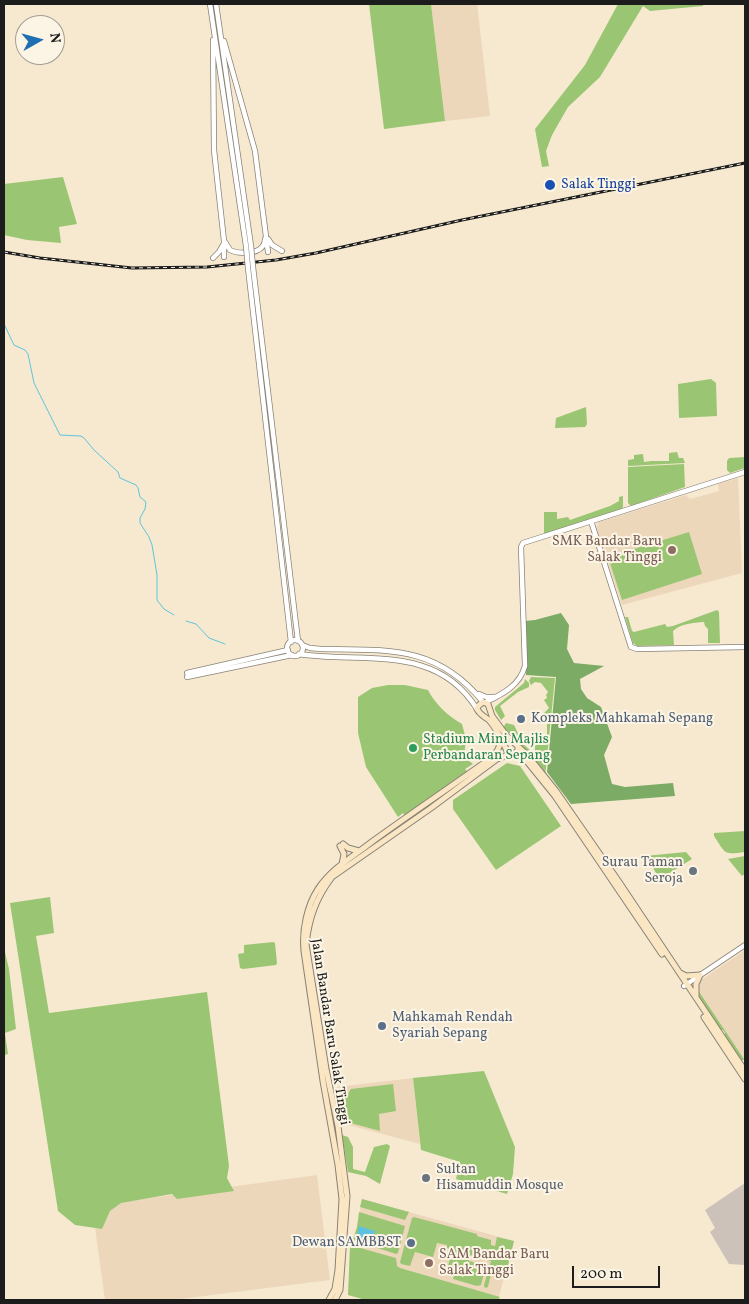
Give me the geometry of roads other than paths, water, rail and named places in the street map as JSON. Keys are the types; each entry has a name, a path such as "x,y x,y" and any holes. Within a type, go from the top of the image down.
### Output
{"main road":[{"path":"745,1072 556,791 518,746 506,735 492,716 485,702 478,706 477,709 480,714 488,720 501,737 506,750 525,759 554,796 685,985 745,1079"},
{"name":"Jalan Bandar Baru Salak Tinggi","path":"329,1300 335,1289 338,1270 342,1199 303,936 310,907 317,890 329,874 403,819 495,755 501,737"},
{"path":"512,754 518,750 518,746"},
{"name":"Jalan Bandar Baru Salak Tinggi","path":"335,1300 340,1290 347,1196 338,1126 326,1069 306,944 308,927 314,907 332,877 497,759 512,754"},
{"path":"403,819 407,825"},
{"path":"342,864 344,854 342,845 360,851"},
{"path":"676,969 686,976 700,975 695,988 697,1000"}],"street":[{"path":"210,4 249,246"},
{"path":"216,4 249,246 291,642 288,645 288,650 292,655"},
{"path":"218,20 255,151 268,252"},
{"path":"212,21 214,150 224,240 224,257"},
{"path":"224,240 230,250 241,252 260,249 266,236"},
{"path":"266,236 272,245 282,251"},
{"path":"213,258 221,249 224,240"},
{"path":"251,267 302,650 300,654"},
{"path":"490,709 502,694 519,681 525,666 522,543 745,472"},
{"path":"590,521 631,647 637,649 745,647"},
{"path":"291,642 321,650 393,651 424,657 454,673 485,702 502,694"},
{"path":"288,650 187,675 300,654 387,659 426,666 455,682 477,709"},
{"path":"474,690 486,697 497,696"},
{"path":"685,985 745,945"}],"water":[{"path":"359,1226 375,1231 372,1242 356,1238"}],"waterway":[{"path":"4,324 14,345 25,350 28,354 34,383 60,435 81,436 84,438 118,472 120,478 136,485 138,488 140,497 146,502 140,523 152,545 157,575 157,600 164,609 174,615"},
{"path":"186,621 196,624 209,638 225,644"}],"railway":[{"path":"4,252 132,268 207,267 276,260 745,163"}],"place":[{"name":"Salak Tinggi","path":"550,185"},
{"name":"SMK Bandar Baru Salak Tinggi","path":"672,550"},
{"name":"Kompleks Mahkamah Sepang","path":"521,719"},
{"name":"Stadium Mini Majlis Perbandaran Sepang","path":"413,748"},
{"name":"Surau Taman Seroja","path":"693,871"},
{"name":"Mahkamah Rendah Syariah Sepang","path":"382,1026"},
{"name":"Sultan Hisamuddin Mosque","path":"426,1178"},
{"name":"Dewan SAMBBST","path":"411,1243"},
{"name":"SAM Bandar Baru Salak Tinggi","path":"429,1263"}]}
